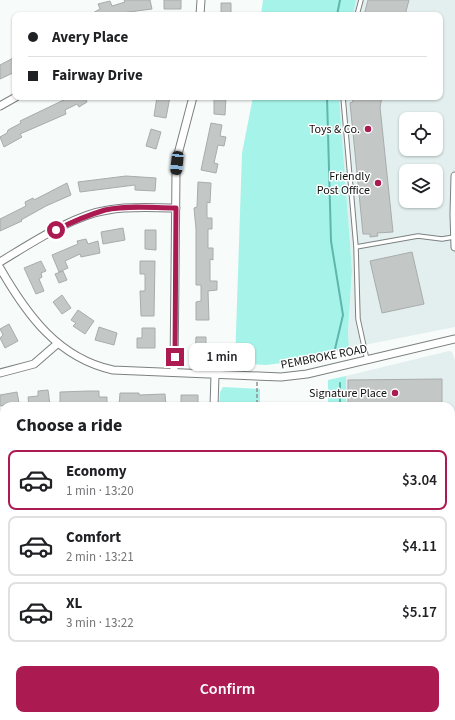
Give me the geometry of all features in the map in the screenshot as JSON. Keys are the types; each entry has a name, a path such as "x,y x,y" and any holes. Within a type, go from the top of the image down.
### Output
{"street":[{"path":"200,12 201,0"},
{"path":"0,106 12,99"},
{"path":"174,372 178,154 192,100"},
{"path":"455,176 455,247"},
{"path":"0,262 43,236 83,217 106,210 129,207 176,208"},
{"name":"PEMBROKE ROAD","path":"0,268 10,286 57,344 71,354 100,367 125,371 215,375 292,376 455,340"},
{"path":"0,373 34,364 57,344"},
{"path":"214,402 215,375"}],"lane":[{"path":"358,12 361,0"},
{"path":"343,100 356,247 358,319 367,360"},
{"path":"356,247 418,236 442,239 454,237"}],"path":[{"path":"257,376 258,402"}],"shaded area":[{"path":"263,0 356,0 354,12 261,12"},
{"path":"356,0 455,0 455,327 349,348 348,331 352,270 339,100 443,100 443,12 354,12"},
{"path":"252,100 339,100 352,270 348,331 349,348 290,362 266,365 235,363 242,153"},
{"path":"449,351 452,352 455,360 455,402 346,402 346,376"},
{"path":"346,376 346,402 328,402 328,380"},
{"path":"223,387 260,389 260,402 219,402 220,392"}],"building":[{"path":"124,0 150,0 152,9 129,12 94,12 100,9 98,4 110,1 112,6 125,2"},
{"path":"164,0 181,0 181,9 164,9"},
{"path":"368,0 409,0 406,12 365,12"},
{"path":"221,3 231,3 231,12 221,12"},
{"path":"12,59 12,73 0,79 0,65"},
{"path":"64,100 86,100 87,102 79,107 77,104 65,110 66,114 20,134 22,137 4,147 0,137 7,133 8,130 21,123 20,121"},
{"path":"157,100 169,100 166,118 154,116"},
{"path":"214,100 226,100 225,115 214,114"},
{"path":"353,100 381,100 380,107 393,232 377,233 378,236 370,237 370,234 363,234 350,103 353,102"},
{"path":"211,123 222,125 220,136 226,137 224,146 218,145 214,163 218,164 216,173 201,170"},
{"path":"151,129 161,132 156,149 146,146"},
{"path":"126,176 156,178 155,191 135,190 135,185 80,192 78,182"},
{"path":"198,182 211,183 210,203 207,202 207,218 212,218 212,229 208,229 208,248 213,248 213,260 210,259 210,281 217,281 217,290 208,291 209,320 196,320 196,302 201,301 201,285 196,285 196,229 194,208 197,207"},
{"path":"67,183 71,195 46,206 21,220 22,221 0,231 0,219 26,206 25,202 33,198 34,200"},
{"path":"123,228 125,240 103,244 101,232"},
{"path":"145,230 156,230 156,250 145,249"},
{"path":"86,239 88,244 98,241 100,253 81,257 80,254 65,261 68,268 59,272 52,255 78,244 77,241"},
{"path":"412,252 424,304 382,313 370,261"},
{"path":"41,261 46,271 41,273 42,277 39,279 44,291 36,294 24,268"},
{"path":"140,261 155,261 154,316 141,316 140,291 145,291 145,274 140,274"},
{"path":"63,271 67,280 59,283 55,274"},
{"path":"62,295 71,308 62,314 53,302"},
{"path":"78,310 94,321 85,334 73,326 76,323 71,320"},
{"path":"9,324 18,341 5,348 0,338 3,335 0,329"},
{"path":"99,327 117,333 114,345 95,340"},
{"path":"142,328 155,328 155,348 137,348 137,338 142,338"},
{"path":"196,337 206,337 206,356 195,356"},
{"name":"Signature Place","path":"442,379 442,402 348,402 348,380"},
{"path":"48,390 50,402 29,402 28,397 38,396 38,391"},
{"path":"99,391 99,397 107,397 107,402 60,402 60,392"},
{"path":"17,392 19,402 0,402 0,395"},
{"path":"120,393 139,393 139,395 165,394 166,402 119,402"},
{"path":"181,395 198,395 198,402 181,402"}],"waterway":[{"path":"338,12 340,0"},
{"path":"327,100 331,241 343,315 335,349"},
{"path":"340,383 340,402"}],"place":[{"name":"Toys & Co.","path":"368,129"},
{"name":"Friendly Post Office","path":"378,183"},
{"name":"Signature Place","path":"395,393"}],"route":[{"path":"56,230 83,217 106,210 129,207 176,208 175,357"}]}
